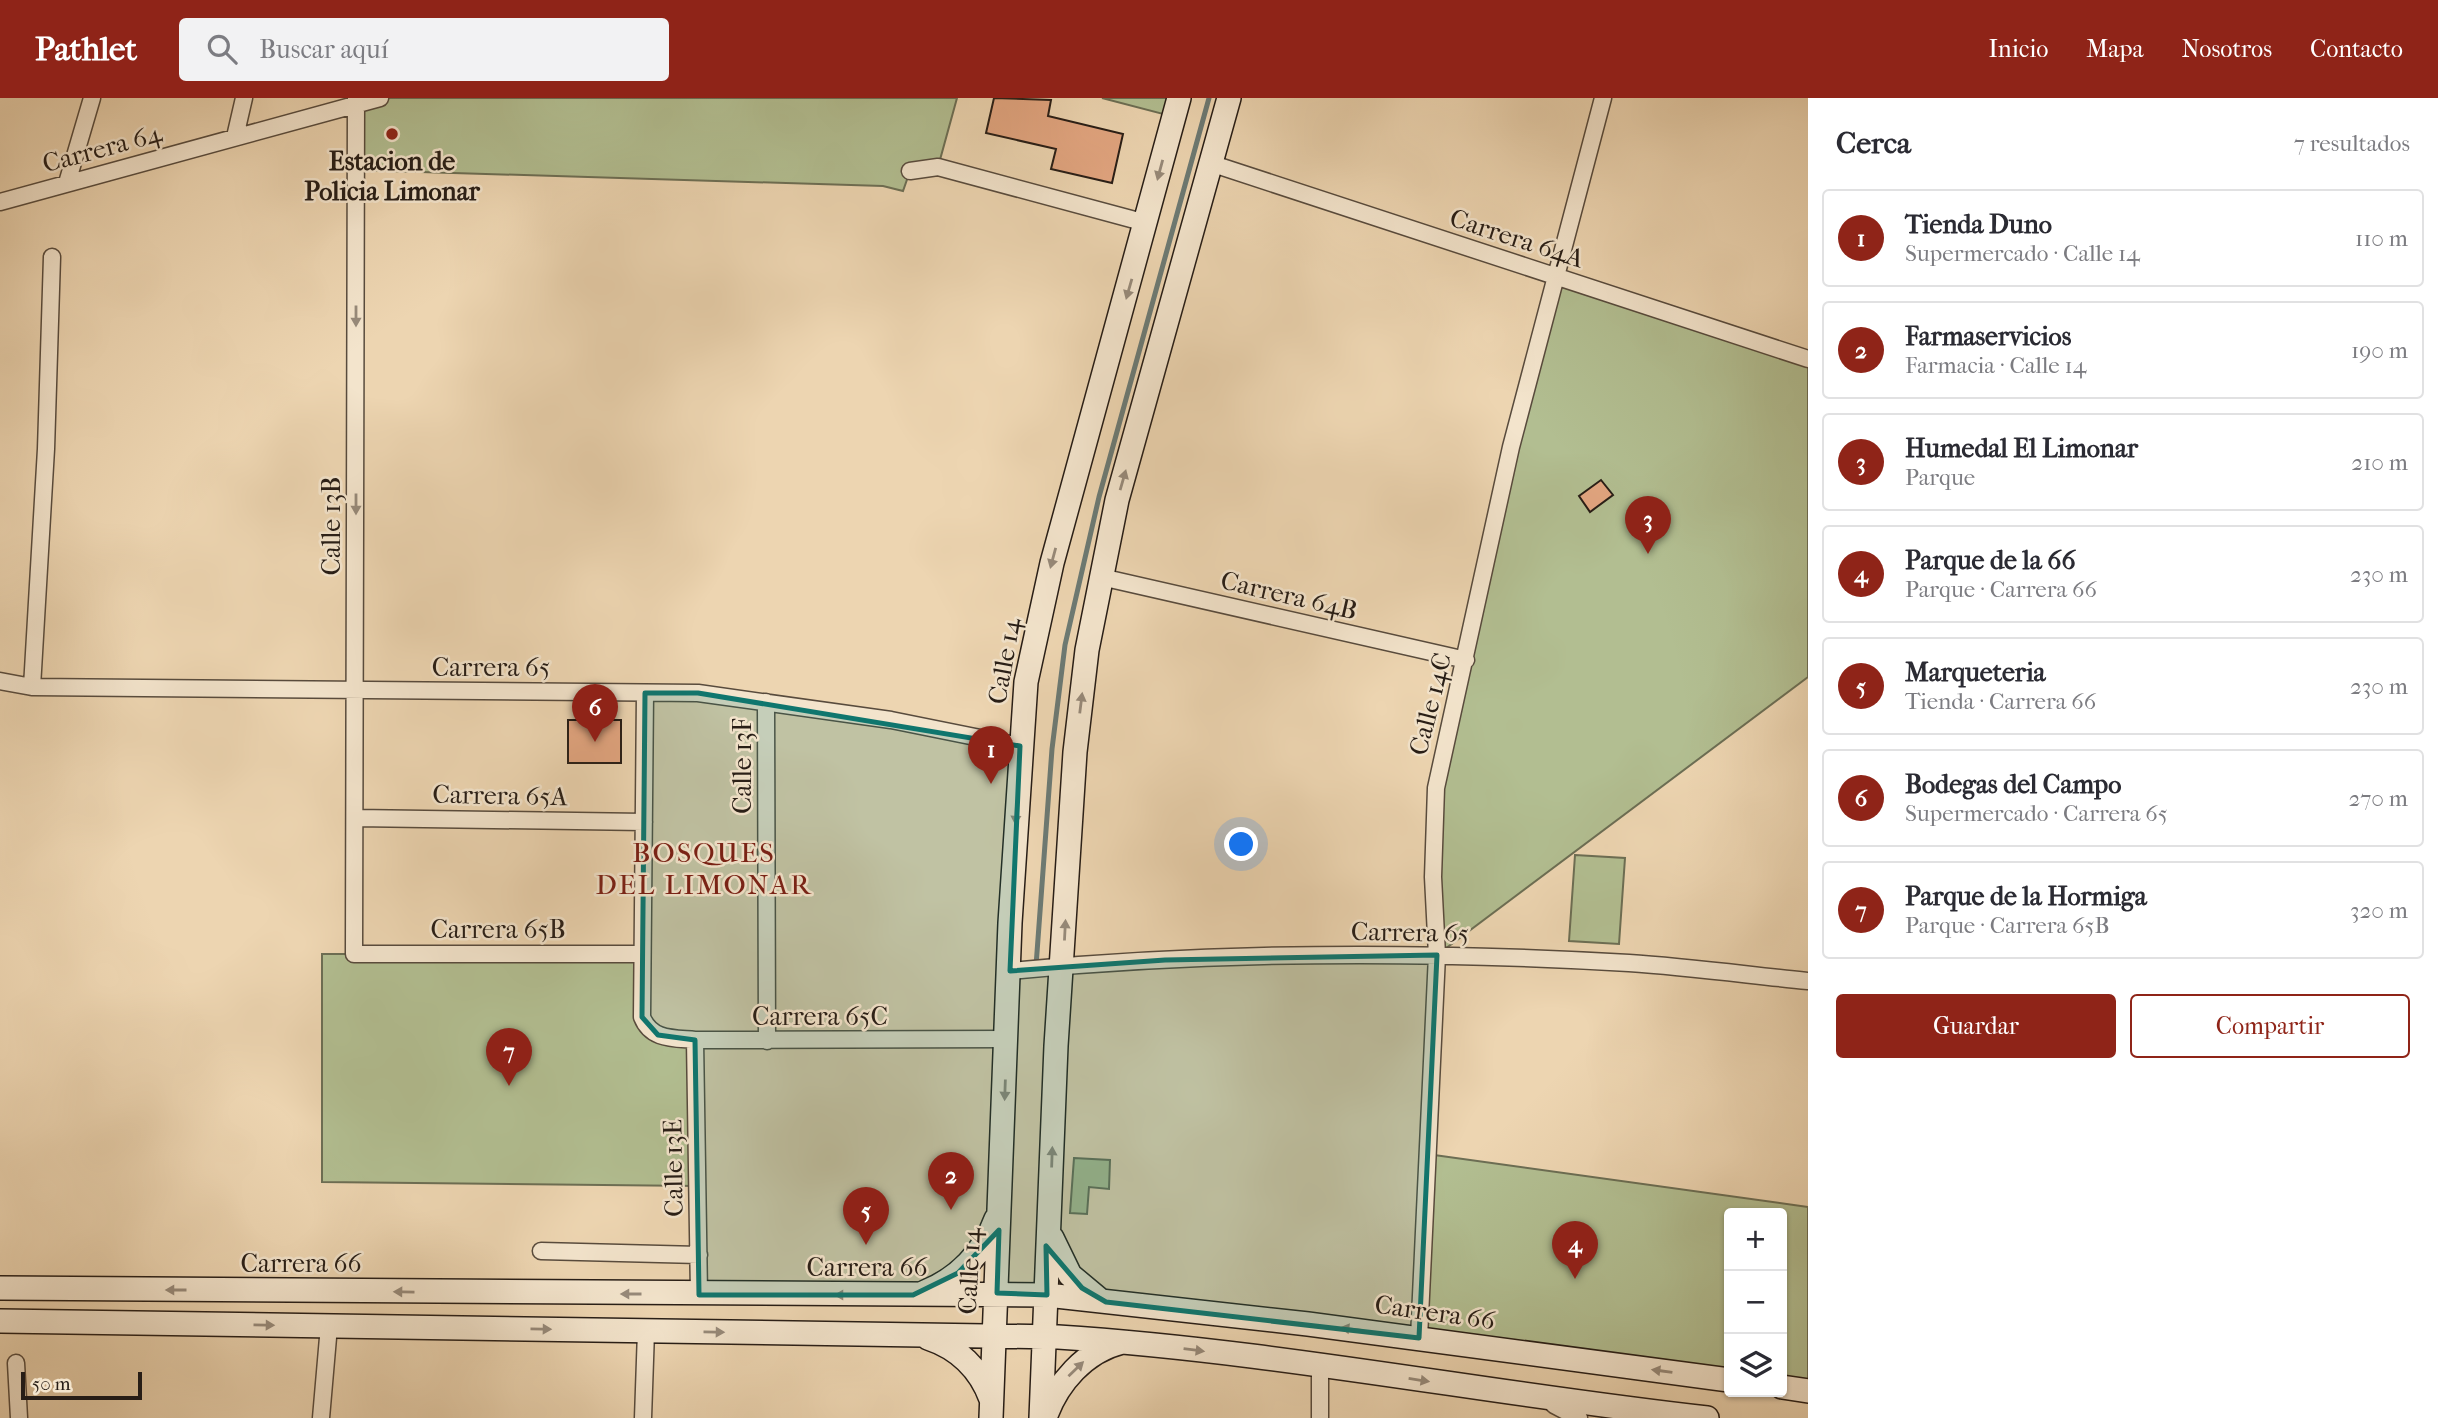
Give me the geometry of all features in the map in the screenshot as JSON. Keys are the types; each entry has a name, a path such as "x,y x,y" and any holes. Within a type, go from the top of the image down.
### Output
{"main road":[{"name":"Calle 14","path":"991,1409 1020,746 1026,682 1052,564 1179,98"},
{"path":"1043,1418 1043,1336 1056,1046 1075,752 1087,650 1117,500 1229,98"},
{"path":"913,1296 940,1284 965,1267 988,1238 1000,1206"},
{"path":"1050,1225 1056,1251 1070,1275 1089,1294 1107,1302"},
{"name":"Carrera 66","path":"0,1288 699,1295 913,1296 997,1293 1107,1302 1419,1338 1724,1379"},
{"path":"94,1289 94,1323"},
{"path":"505,1329 507,1293"},
{"path":"753,1332 761,1323 764,1314 762,1305 754,1295"},
{"path":"0,1321 1043,1336 1126,1341 1320,1365 1539,1399 1706,1418"},
{"path":"907,1335 934,1340 959,1353 978,1374 991,1409"},
{"path":"1043,1418 1075,1369 1104,1349 1126,1341"},
{"path":"1787,1388 1808,1391"}],"street":[{"path":"67,183 92,98"},
{"path":"235,137 244,98"},
{"name":"Carrera 64","path":"0,202 356,101 380,98"},
{"name":"Calle 14C","path":"1419,1338 1437,955 1433,865 1436,788 1441,752 1466,660 1511,447 1603,98"},
{"name":"Calle 13B","path":"354,954 356,101"},
{"name":"Carrera 64A","path":"1210,163 1808,359"},
{"path":"910,171 938,167 1146,223"},
{"path":"32,687 46,449 52,257"},
{"name":"Carrera 64B","path":"1101,576 1466,660"},
{"name":"Carrera 65","path":"0,681 32,687 698,692 891,720 1020,746"},
{"path":"642,954 645,692"},
{"name":"Calle 13F","path":"766,702 767,1041"},
{"name":"Carrera 65A","path":"356,818 644,822"},
{"name":"Carrera 65B","path":"354,954 642,954"},
{"name":"Carrera 65C","path":"642,954 642,1017 647,1028 658,1035 695,1040 767,1041 1008,1039"},
{"name":"Carrera 65","path":"1010,971 1301,955 1437,955 1631,963 1808,981"},
{"name":"Calle 13E","path":"695,1040 699,1295"},
{"path":"541,1251 699,1255"},
{"path":"321,1418 329,1326"},
{"path":"643,1418 646,1331"},
{"path":"16,1363 19,1418"},
{"path":"1320,1365 1320,1418"},
{"path":"1539,1399 1571,1411 1579,1418"}],"highlighted area":[{"path":"645,693 698,693 1020,746 1010,971 1165,960 1437,955 1419,1338 1106,1302 1082,1288 1046,1246 1047,1295 997,1293 999,1230 958,1273 913,1295 699,1295 695,1040 658,1035 642,1017"}],"green space":[{"path":"380,98 957,98 938,167 910,171 903,191 883,186 356,170 356,105"},
{"path":"1102,98 1179,98 1163,114"},
{"path":"1556,276 1808,359 1808,677 1437,955 1433,830"},
{"path":"1575,855 1625,858 1619,944 1569,941"},
{"path":"322,954 642,954 647,1028 695,1040 697,1186 322,1182"},
{"path":"1427,1154 1808,1207 1808,1391 1787,1388 1787,1208 1724,1208 1724,1379 1419,1338"},
{"path":"1074,1158 1110,1160 1109,1189 1089,1187 1087,1214 1070,1213"}],"building":[{"path":"994,98 1051,100 1048,116 1123,134 1112,183 1051,169 1056,149 986,133"},
{"path":"1601,480 1613,495 1590,512 1579,496"},
{"path":"568,720 621,720 621,763 568,763"}],"waterway":[{"path":"1036,966 1052,749 1065,645 1099,497 1209,98"}],"place":[{"name":"Estacion de Policia Limonar","path":"392,134"},
{"name":"Humedal El Limonar","path":"1648,554"},
{"name":"Bodegas del Campo","path":"595,742"},
{"name":"Tienda Duno","path":"991,784"},
{"name":"Parque de la Hormiga","path":"509,1086"},
{"name":"Farmaservicios","path":"951,1210"},
{"name":"Marqueteria","path":"866,1245"},
{"name":"Parque de la 66","path":"1575,1279"}],"district":[{"name":"BOSQUES DEL LIMONAR","path":"704,868"}]}
